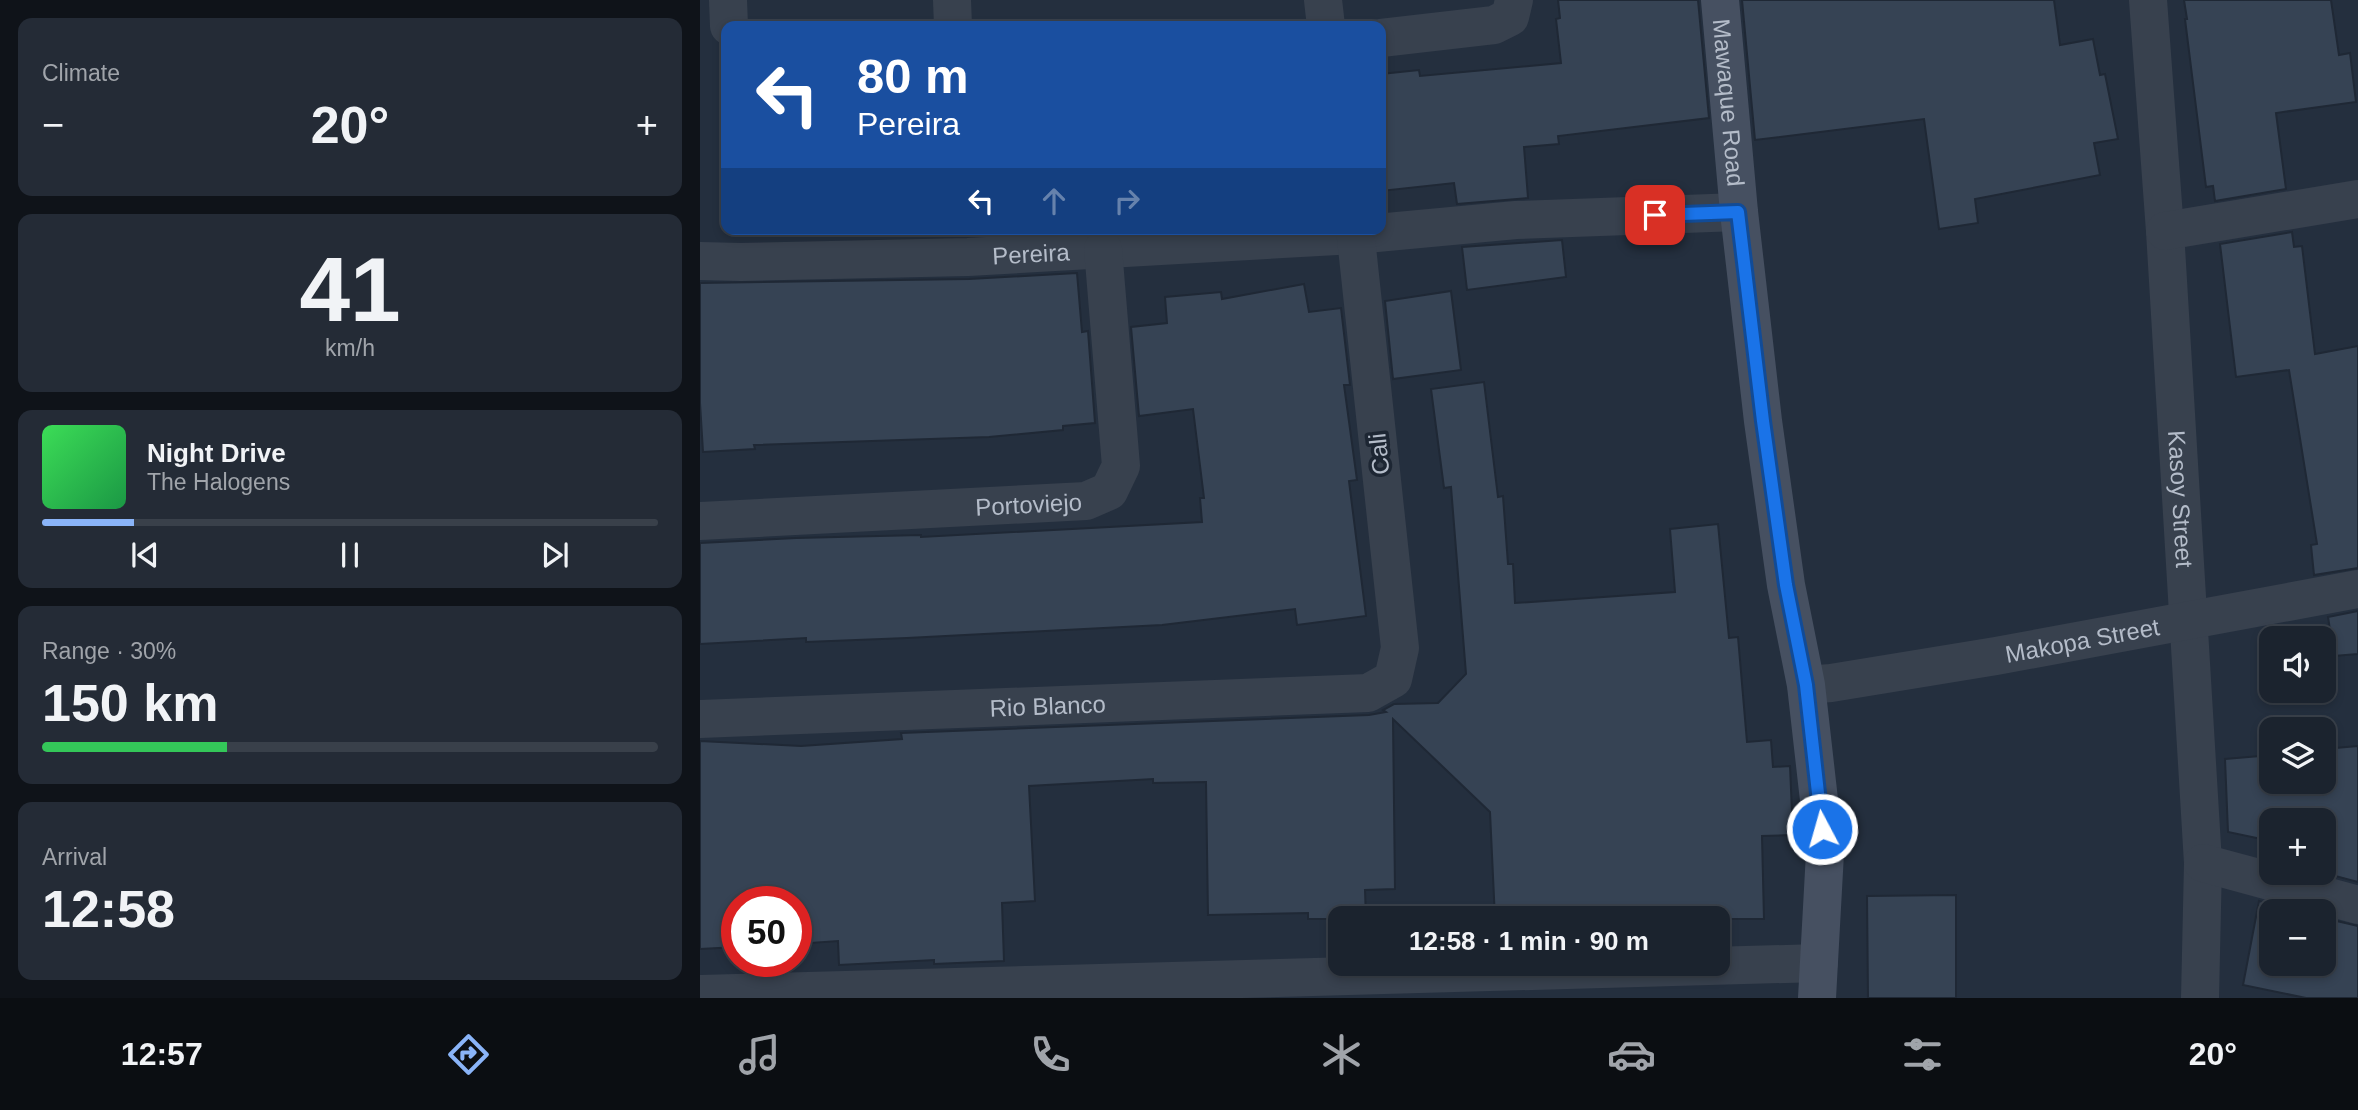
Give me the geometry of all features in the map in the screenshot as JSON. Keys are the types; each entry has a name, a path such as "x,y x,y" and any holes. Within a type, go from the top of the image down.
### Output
{"main road":[{"name":"Mawaque Road","path":"1720,0 1738,212 1767,449 1786,585 1806,685 1825,853 1818,981"}],"street":[{"path":"728,0 729,21"},
{"path":"952,0 953,21"},
{"path":"1323,0 1325,21"},
{"path":"1386,37 1494,25 1510,17 1514,0"},
{"name":"Kasoy Street","path":"2148,0 2165,231 2203,863 2200,998"},
{"path":"2165,231 2358,199"},
{"name":"Pereira","path":"1386,230 1516,220 1738,212"},
{"name":"Pereira","path":"700,261 741,246 967,243 1103,249 1311,235"},
{"name":"Cali","path":"1355,235 1400,648 1393,679"},
{"name":"Portoviejo","path":"700,521 1087,501 1109,491 1121,466 1103,249"},
{"name":"Makopa Street","path":"1806,685 1996,656 2358,589"},
{"name":"Rio Blanco","path":"700,719 1368,693 1393,679"},
{"path":"2203,863 2358,905"},
{"path":"700,994 1818,981"}],"building":[{"path":"1558,0 1698,0 1709,118 1558,136 1559,144 1524,147 1528,198 1457,204 1454,183 1386,190 1386,73 1419,70 1420,76 1561,63 1556,19 1560,18"},
{"path":"1742,0 2054,0 2060,45 2093,39 2100,75 2105,74 2118,139 2094,143 2100,175 1975,199 1978,223 1939,229 1924,119 1755,140"},
{"path":"2184,0 2331,0 2339,55 2350,53 2356,102 2276,113 2286,189 2215,201 2213,186 2206,187"},
{"path":"2292,232 2294,247 2302,246 2315,354 2358,346 2358,568 2314,575 2311,545 2317,544 2289,370 2236,377 2220,244"},
{"path":"1562,240 1566,277 1467,290 1462,247"},
{"path":"1077,273 1082,332 1088,331 1095,423 1063,426 1063,430 989,437 754,445 755,449 703,452 700,403 700,283 969,279"},
{"path":"1304,284 1309,312 1341,308 1350,385 1344,385 1357,480 1349,481 1366,616 1297,625 1295,609 1162,625 907,638 806,642 806,638 700,644 700,543 796,538 921,537 1202,522 1200,498 1204,498 1193,409 1139,416 1131,327 1167,323 1165,297 1221,292 1222,299"},
{"path":"1451,291 1461,370 1393,379 1385,301"},
{"path":"1484,382 1498,497 1503,496 1508,564 1513,564 1515,603 1675,592 1670,529 1718,524 1729,638 1738,637 1747,742 1771,740 1773,767 1790,766 1793,835 1762,836 1764,919 1730,919 1730,906 1494,906 1490,812 1393,719 1395,889 1365,890 1366,906 1328,906 1328,919 1308,919 1308,913 1208,915 1206,782 1153,783 1153,779 1029,786 1035,901 1002,903 1004,961 934,964 934,960 839,965 838,941 812,943 812,886 721,886 721,948 700,949 700,741 801,746 902,739 901,733 1369,715 1386,712 1383,710 1394,704 1438,703 1466,674 1451,487 1444,488 1431,389"},
{"path":"2358,611 2358,654 2336,656 2336,626 2329,626 2328,617"},
{"path":"2358,746 2358,882 2336,876 2336,808 2259,808 2259,838 2228,832 2225,759 2259,756 2259,794 2336,794 2336,748"},
{"path":"1956,895 1956,998 1868,998 1867,896"},
{"path":"2259,901 2259,976 2336,976 2336,921 2358,926 2358,998 2306,998 2243,985"}],"route":[{"path":"1655,215 1738,212 1786,585 1806,685 1822,829"}]}
